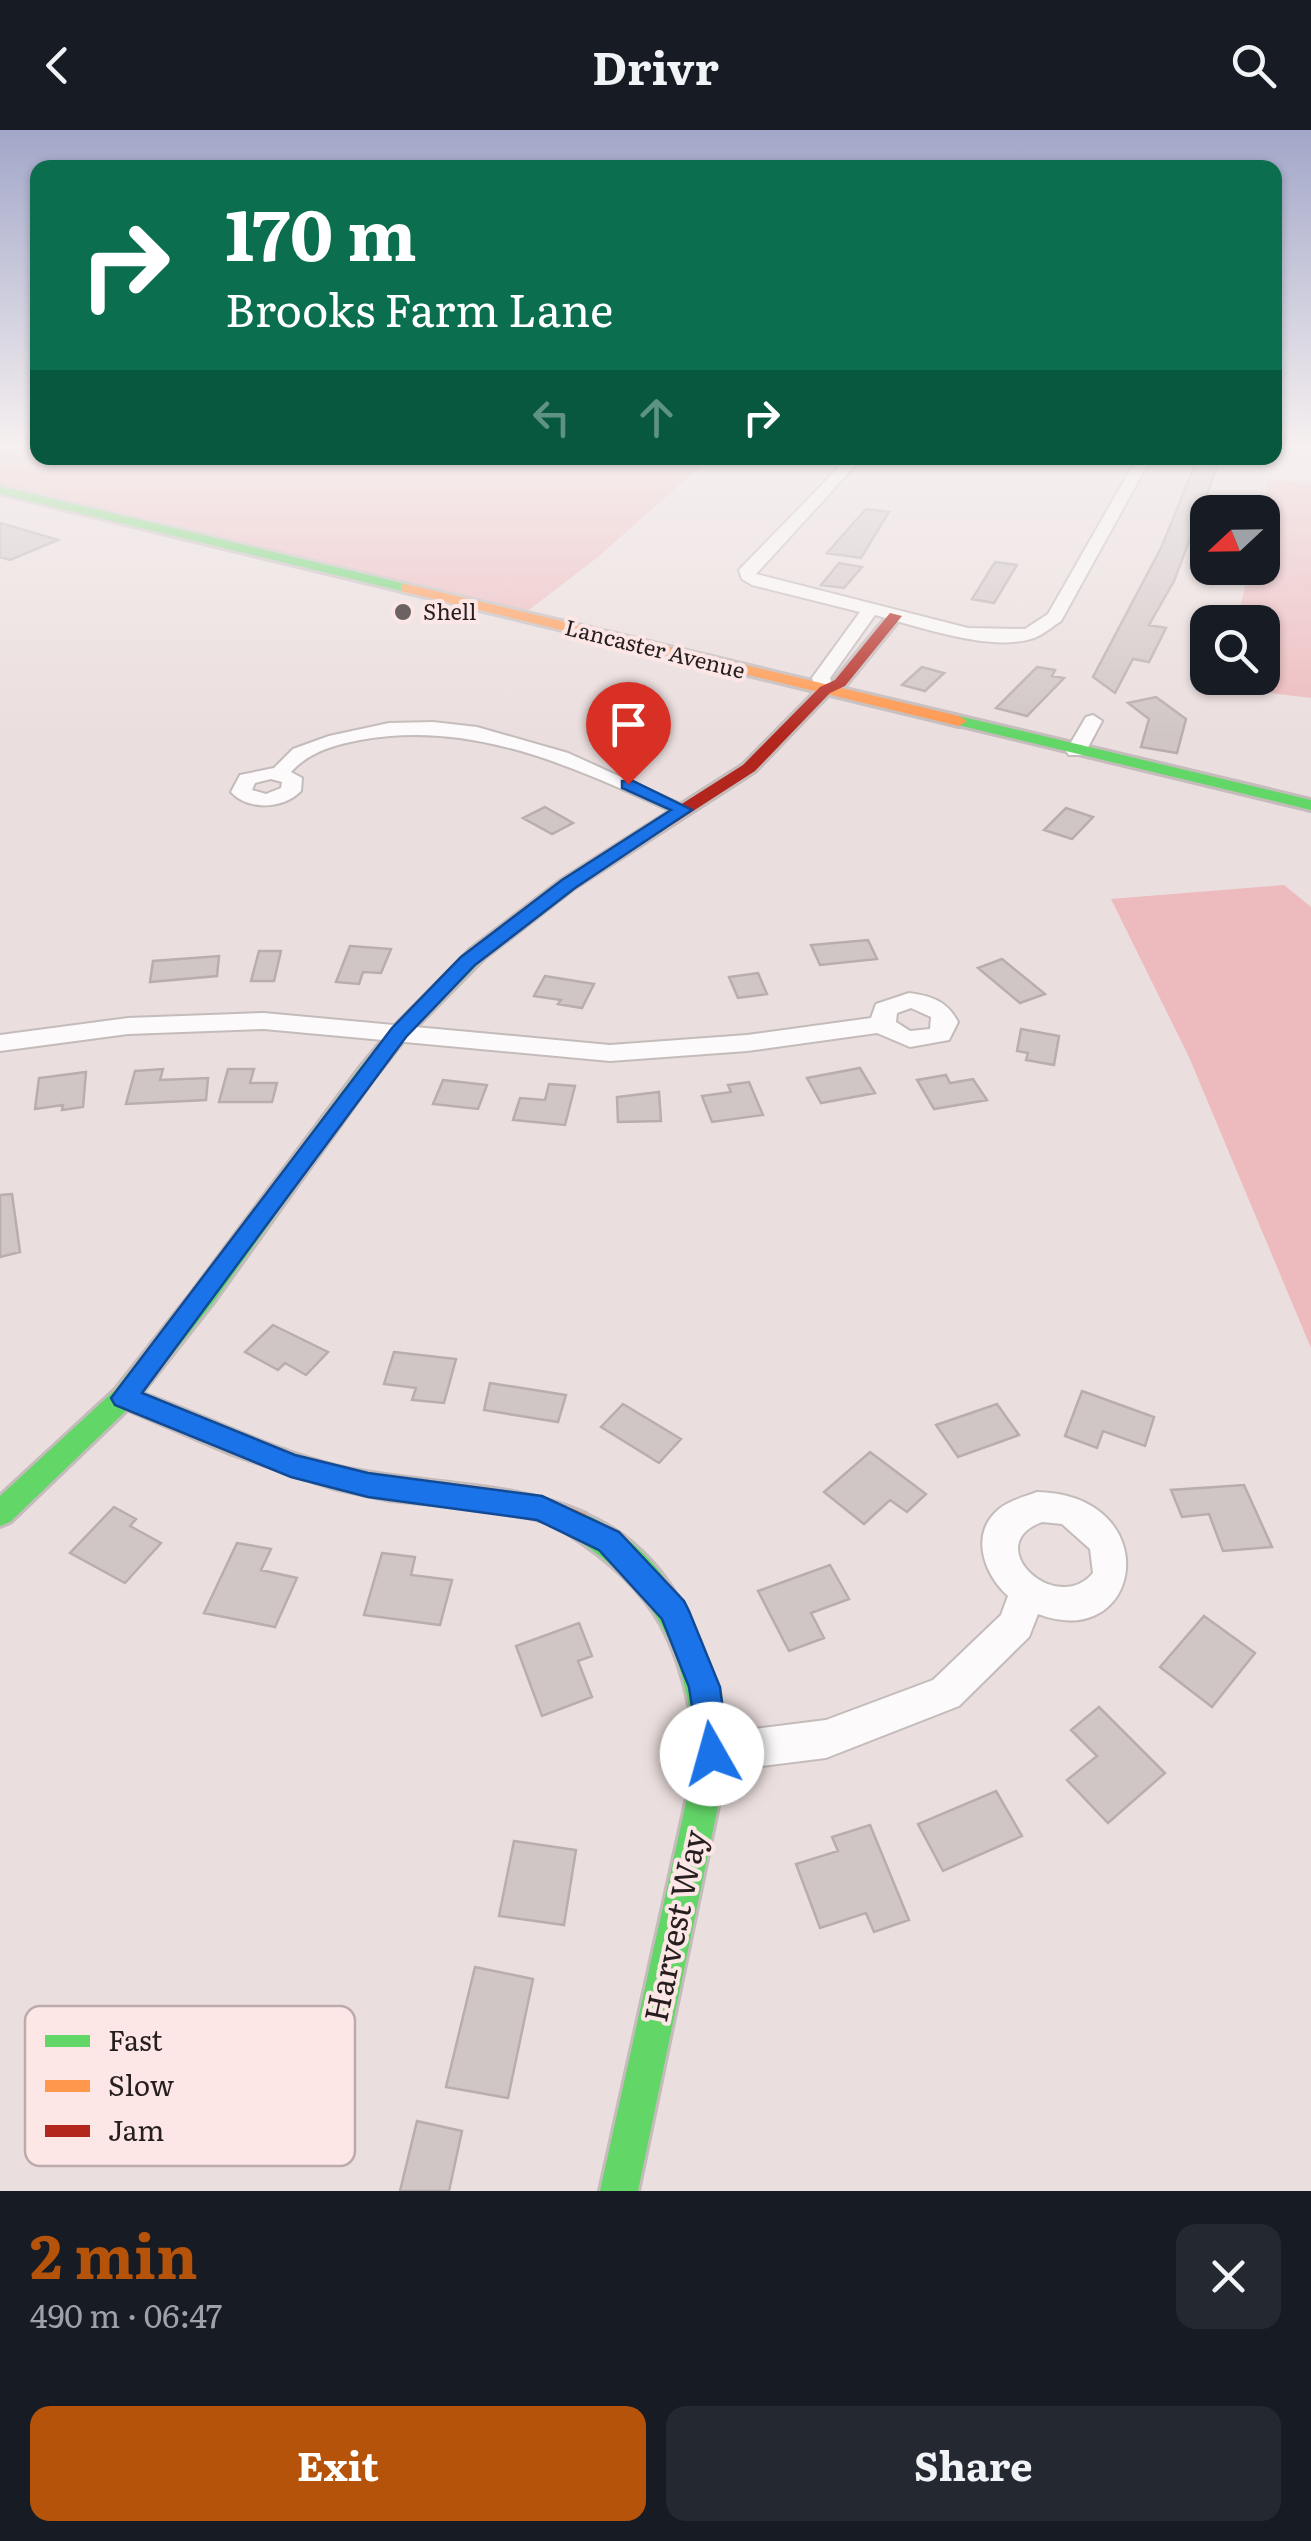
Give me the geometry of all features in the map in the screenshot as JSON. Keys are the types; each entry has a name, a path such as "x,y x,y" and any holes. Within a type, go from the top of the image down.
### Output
{"street":[{"name":"Lancaster Avenue","path":"219,543 1311,806"},
{"path":"773,543 747,570 758,582 895,616 1007,637 1030,634 1055,617 1096,543"},
{"path":"825,690 821,678 870,610"},
{"path":"0,1514 124,1398 399,1032 468,961 568,884 749,768 825,690 840,683 895,616"},
{"path":"1076,750 1093,721"},
{"path":"280,774 287,763 312,746 364,732 453,730 529,744 684,810"},
{"path":"0,1043 128,1026 264,1021 610,1052 665,1052 761,1044 883,1024"},
{"name":"Harvest Way","path":"124,1398 291,1466 368,1485 542,1508 609,1541 674,1611 704,1687 712,1754 619,2191"},
{"path":"712,1754 826,1738 946,1693 1016,1625 1028,1593"}],"shaded area":[{"path":"234,543 614,543 525,613"},
{"path":"1280,543 1311,543 1311,698 1280,694 1280,605 1241,605 1245,585 1280,585"},
{"path":"1284,885 1311,907 1311,1348 1189,1057 1111,899"}],"building":[{"path":"0,543 50,543 10,560 0,557"},
{"path":"836,543 870,543 861,558 827,553"},
{"path":"1163,543 1188,543 1174,581 1149,625 1166,628 1149,662 1133,659 1115,693 1093,677"},
{"path":"995,562 1017,565 994,603 972,599"},
{"path":"839,563 862,567 844,588 821,585"},
{"path":"922,667 944,673 925,691 902,685"},
{"path":"1037,667 1055,670 1052,676 1064,678 1027,716 996,708"},
{"path":"1156,697 1186,719 1177,753 1141,747 1149,719 1128,703"},
{"path":"545,807 573,823 552,834 523,818"},
{"path":"1066,808 1093,817 1072,839 1044,830"},
{"path":"868,940 877,959 820,965 811,945"},
{"path":"350,946 391,949 381,973 363,972 359,984 336,982"},
{"path":"259,951 281,951 274,981 251,981"},
{"path":"219,956 217,976 150,982 153,961"},
{"path":"1002,959 1045,994 1020,1003 978,968"},
{"path":"758,973 767,994 738,998 729,977"},
{"path":"545,976 594,984 582,1008 534,996"},
{"path":"1021,1029 1059,1036 1054,1065 1026,1060 1028,1053 1017,1051"},
{"path":"860,1068 875,1093 821,1103 807,1078"},
{"path":"163,1069 160,1080 208,1078 206,1100 126,1104 135,1071"},
{"path":"228,1069 254,1069 250,1083 277,1083 272,1102 219,1102"},
{"path":"86,1072 83,1107 35,1109 39,1078"},
{"path":"946,1075 950,1083 973,1079 987,1100 934,1109 917,1080"},
{"path":"443,1080 487,1085 478,1109 433,1104"},
{"path":"749,1082 763,1115 712,1122 702,1096 731,1092 728,1085"},
{"path":"549,1084 575,1086 565,1125 513,1120 520,1098 545,1100"},
{"path":"659,1092 661,1121 618,1122 617,1097"},
{"path":"12,1194 20,1252 0,1257 0,1195"},
{"path":"273,1325 328,1352 306,1375 285,1363 278,1370 245,1352"},
{"path":"394,1352 456,1359 444,1403 412,1400 416,1388 384,1384"},
{"path":"490,1383 566,1395 558,1422 484,1410"},
{"path":"1082,1391 1154,1417 1145,1446 1103,1431 1097,1448 1065,1436"},
{"path":"623,1404 681,1439 659,1463 601,1427"},
{"path":"997,1404 1019,1435 958,1457 936,1425"},
{"path":"870,1452 926,1494 907,1512 890,1500 864,1524 824,1492"},
{"path":"1244,1485 1272,1547 1223,1551 1209,1514 1182,1517 1171,1490"},
{"path":"114,1507 136,1519 130,1526 161,1543 125,1583 70,1553"},
{"path":"237,1543 271,1549 261,1570 297,1578 275,1627 204,1613"},
{"path":"382,1553 415,1557 411,1575 452,1580 440,1625 364,1615"},
{"path":"830,1565 849,1599 811,1613 824,1638 789,1651 758,1591"},
{"path":"1204,1616 1255,1653 1212,1707 1160,1667"},
{"path":"579,1623 592,1656 578,1661 592,1697 542,1716 516,1646"},
{"path":"1099,1707 1165,1773 1108,1823 1067,1780 1097,1756 1071,1730"},
{"path":"996,1791 1022,1836 943,1871 918,1824"},
{"path":"870,1825 909,1920 874,1932 866,1913 820,1928 796,1864 838,1851 832,1837"},
{"path":"514,1841 576,1850 564,1925 499,1916"},
{"path":"475,1967 533,1979 508,2098 446,2087"},
{"path":"417,2121 462,2131 449,2191 400,2191"}],"traffic: fast":[{"path":"220,543 406,588"},
{"path":"959,721 1311,805"},
{"path":"0,1514 124,1397 203,1297 366,1074 399,1033 477,954"},
{"path":"576,1523 636,1567 676,1619 700,1680 713,1753 619,2191"}],"traffic: slow":[{"path":"406,588 959,721"},
{"path":"124,1397 242,1446 333,1477 525,1504 576,1523"}],"traffic: jam":[{"path":"477,954 568,884 749,768 825,690 840,683 895,616"}],"place":[{"name":"Shell","path":"403,612"}],"route":[{"path":"628,784 684,810 568,884 468,961 399,1032 326,1126 203,1298 124,1398 291,1466 368,1485 542,1508 609,1541 674,1611 704,1687 712,1754"}]}
